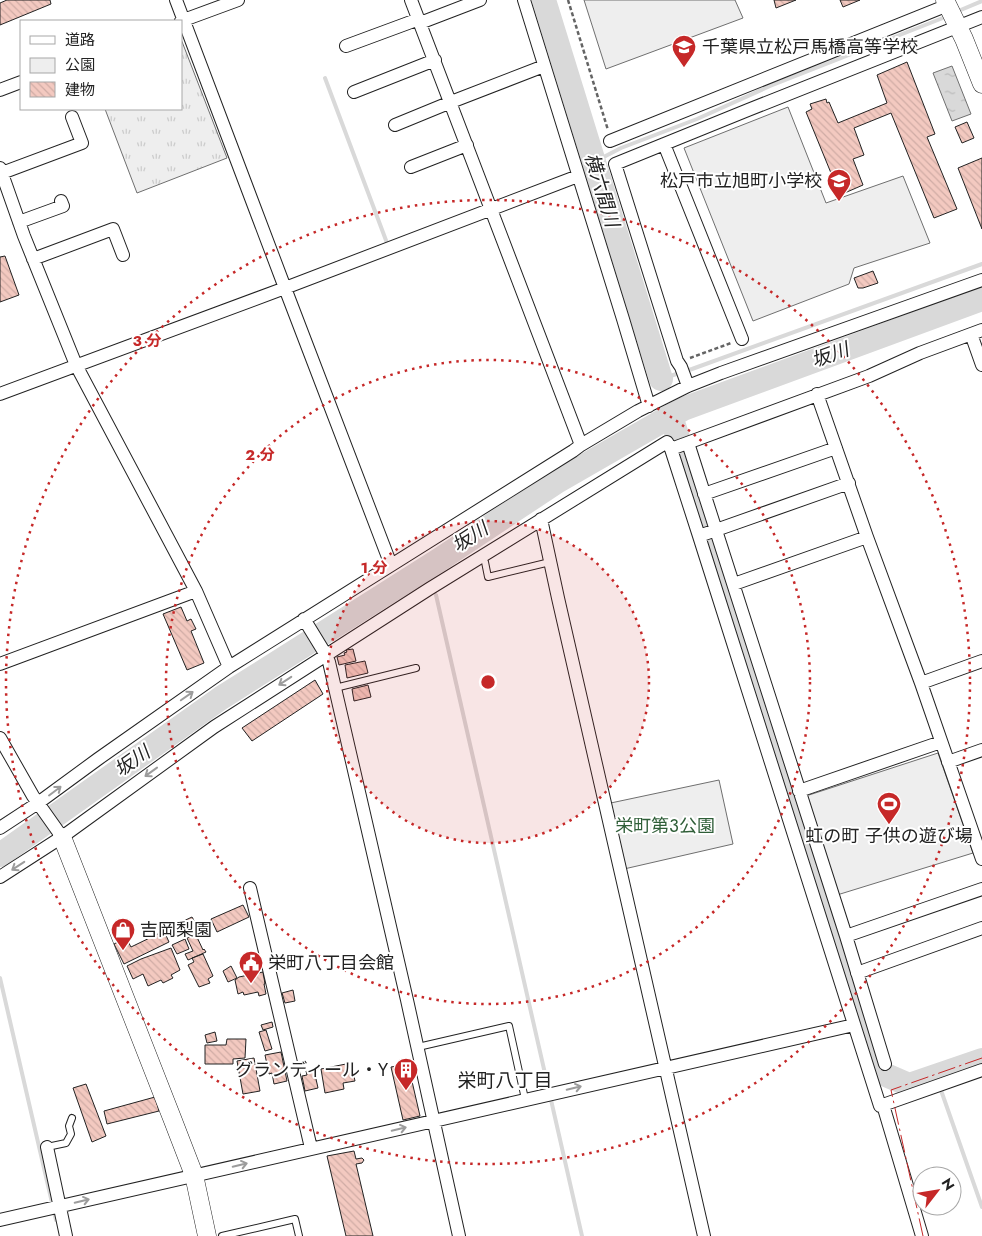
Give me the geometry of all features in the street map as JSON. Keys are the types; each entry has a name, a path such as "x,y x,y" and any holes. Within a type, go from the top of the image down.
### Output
{"street":[{"path":"176,0 182,20"},
{"path":"238,0 182,21 391,565"},
{"path":"411,0 581,445"},
{"path":"346,46 480,0"},
{"path":"524,0 652,405"},
{"path":"610,142 947,3 982,84"},
{"path":"682,389 679,365 615,164 982,17"},
{"path":"354,92 434,60"},
{"path":"395,124 544,66"},
{"path":"0,90 20,82"},
{"path":"740,89 748,110"},
{"path":"72,116 82,143 1,170 19,222 76,365 196,591 229,667"},
{"path":"664,144 742,339"},
{"path":"411,167 467,145"},
{"path":"0,394 579,176"},
{"path":"19,222 63,206 61,201"},
{"path":"34,259 113,230 123,255"},
{"path":"0,828 40,805 98,759 229,667 305,622 391,565 638,411 682,389 722,373 982,280"},
{"path":"673,448 869,376 920,353 977,332 982,364"},
{"path":"817,394 982,859"},
{"path":"0,877 214,727 325,652 666,442 673,448 699,536 880,1106 982,1070"},
{"path":"688,442 885,1064"},
{"path":"704,494 836,448"},
{"path":"699,536 849,483"},
{"path":"541,519 704,1236"},
{"path":"734,584 867,537"},
{"path":"0,664 196,591"},
{"path":"305,622 325,652 329,662 460,1236"},
{"path":"921,683 982,661"},
{"path":"0,738 33,796 60,834 194,1175 207,1236"},
{"path":"799,792 941,742"},
{"path":"948,762 982,750"},
{"path":"250,888 311,1148"},
{"path":"846,936 982,889"},
{"path":"857,973 982,928"},
{"path":"0,1220 854,1025"},
{"path":"883,1105 922,1236"},
{"path":"47,1147 66,1236"}],"lane":[{"path":"485,562 488,577 550,562"},
{"path":"335,688 416,668"},
{"path":"418,1047 509,1026 525,1099"},
{"path":"47,1147 66,1143 71,1134 69,1126 72,1118"},
{"path":"222,1236 295,1219 300,1236"}],"path":[{"path":"568,0 608,128 610,142"},
{"path":"579,176 616,166"},
{"path":"679,365 742,339"}],"green space":[{"path":"584,0 735,0 743,18 606,69"},
{"path":"182,42 227,158 137,193 105,110 182,110"},
{"path":"788,107 826,203 903,176 930,243 854,268 849,284 753,321 684,148"},
{"name":"虹の町 子供の遊び場","path":"938,753 973,853 837,895 806,796"},
{"name":"栄町第3公園","path":"719,780 733,844 624,869 606,804"}],"water":[{"path":"952,66 971,114 952,121 933,73"}],"building":[{"path":"7,0 50,0 51,4 0,25 0,3"},
{"path":"774,0 796,0 776,8"},
{"path":"840,0 860,0 843,7"},
{"path":"907,62 935,134 927,137 957,209 934,218 891,113 854,128 864,155 853,159 863,185 840,195 806,112 812,109 810,104 826,99 838,123 887,103 877,75"},
{"path":"967,122 974,138 962,143 955,127"},
{"path":"982,158 982,229 958,168"},
{"path":"5,256 19,295 0,302 0,257"},
{"path":"873,271 878,283 858,288 854,278"},
{"path":"181,607 187,621 191,619 196,629 191,631 204,663 187,670 163,614"},
{"path":"353,649 356,661 339,665 337,657 345,655 346,650"},
{"path":"365,661 368,673 347,678 345,665"},
{"path":"315,680 323,694 252,741 242,728"},
{"path":"368,685 371,697 354,701 352,689"},
{"path":"243,905 249,917 217,932 211,919"},
{"path":"192,917 198,927 180,936 175,925"},
{"path":"164,931 169,942 124,964 114,944 126,938 131,947"},
{"path":"196,935 203,950 206,952 188,960 185,954 193,951 187,938"},
{"path":"185,939 189,949 177,954 172,945"},
{"path":"171,948 180,970 171,975 173,978 163,983 161,980 148,986 143,974 133,979 127,966"},
{"path":"203,954 213,976 208,979 210,983 199,987 188,965 194,962 192,958"},
{"path":"231,966 237,978 228,982 223,971"},
{"path":"263,972 266,994 259,996 258,992 244,995 243,992 238,994 235,980 239,977"},
{"path":"293,990 295,1001 285,1003 282,993"},
{"path":"272,1022 273,1027 263,1030 261,1025"},
{"path":"266,1030 272,1049 265,1051 259,1032"},
{"path":"215,1032 217,1041 207,1043 205,1035"},
{"path":"227,1039 246,1039 245,1058 233,1059 233,1064 205,1064 205,1045 226,1045"},
{"path":"281,1052 287,1081 274,1084 272,1073 269,1074 265,1055"},
{"path":"254,1058 260,1091 243,1094 237,1061"},
{"path":"351,1063 355,1081 343,1083 344,1089 325,1093 321,1069"},
{"name":"グランディール・Y","path":"408,1064 420,1116 403,1120 391,1067"},
{"path":"314,1070 318,1088 305,1091 302,1076 307,1075 306,1071"},
{"path":"86,1084 106,1136 92,1142 73,1088"},
{"path":"155,1097 159,1111 107,1124 104,1111"},
{"path":"354,1151 356,1159 362,1158 364,1160 362,1163 356,1164 373,1236 346,1236 327,1156"}],"waterway":[{"name":"横六間川","path":"544,0 661,379"},
{"path":"956,12 982,1"},
{"path":"594,162 621,148 697,119 770,86 948,16"},
{"path":"325,78 387,243"},
{"path":"661,379 982,264"},
{"name":"坂川","path":"0,855 221,698 439,560 558,481 683,409 982,299"},
{"path":"671,416 879,1072 909,1085 982,1060"},
{"path":"436,595 582,1236"},
{"path":"0,978 56,1220"},
{"path":"936,1076 982,1207"}],"power":[{"path":"923,1236 891,1090 982,1058"}],"place":[{"name":"千葉県立松戸馬橋高等学校","path":"684,68"},
{"name":"松戸市立旭町小学校","path":"839,202"},
{"name":"虹の町 子供の遊び場","path":"889,825"},
{"name":"吉岡梨園","path":"123,951"},
{"name":"栄町八丁目会館","path":"251,984"},
{"name":"グランディール・Y","path":"406,1091"}],"district":[{"name":"栄町八丁目","path":"505,1080"}]}
